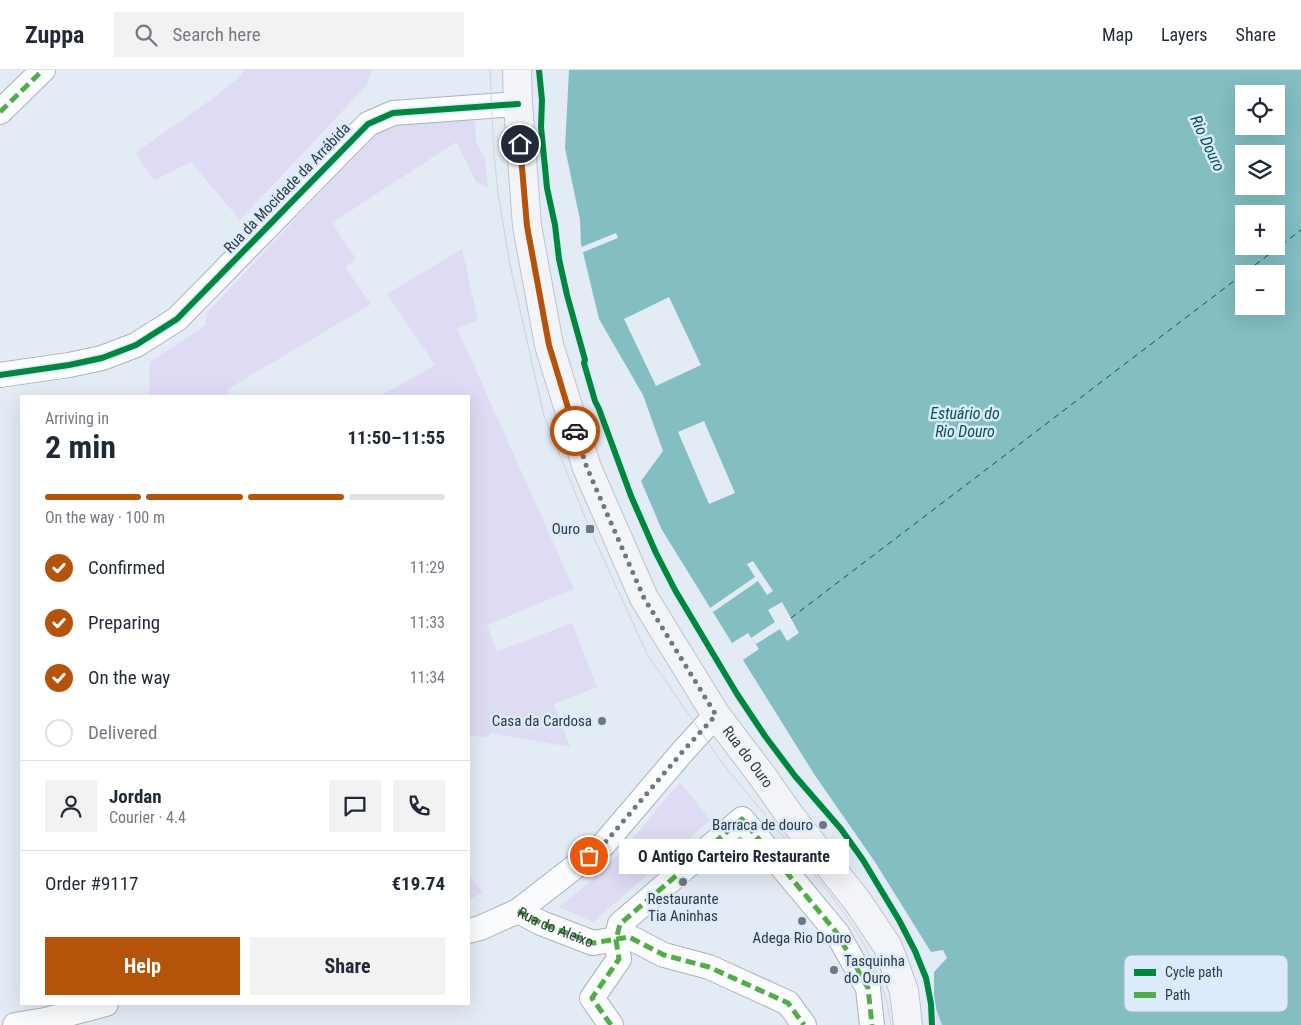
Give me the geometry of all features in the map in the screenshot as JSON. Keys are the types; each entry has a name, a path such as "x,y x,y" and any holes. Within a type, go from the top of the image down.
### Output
{"main road":[{"name":"Rua do Ouro","path":"517,70 527,226 549,345 587,468 644,598 716,715 763,777 790,817 858,902 888,947 904,991 908,1025"}],"street":[{"path":"0,112 43,70"},
{"name":"Rua da Mocidade da Arrábida","path":"0,375 102,358 136,345 177,319 368,124 392,113 518,104"},
{"path":"518,911 603,845 716,715"},
{"path":"611,1025 592,998 619,959 616,940 620,924 742,819 837,933 868,988 872,1025"},
{"name":"Rua do Aleixo","path":"470,931 518,911 540,923 593,944 630,937 664,954 709,967 788,1003 804,1025"},
{"path":"15,1025 45,1020 102,1005"}],"shaded area":[{"path":"243,70 372,70 367,85 240,220 191,162 154,180 135,153 216,96 240,77"},
{"path":"475,120 476,141 485,159 488,188 476,181 456,142 332,223 356,259 345,267 371,304 228,389 228,395 149,395 150,362 206,325 207,313 374,135 395,124"},
{"path":"462,249 478,320 457,328 574,589 487,625 497,650 494,653 572,623 597,687 554,704 570,747 489,733 489,737 470,736 470,395 382,395 435,365 387,294"},
{"path":"680,782 710,820 593,922 559,907 590,882 624,849"},
{"path":"470,875 482,892 470,900"},
{"path":"934,1003 942,1025 933,1025 932,1004"}],"water":[{"name":"Estuário do Rio Douro","path":"569,70 1301,70 1301,1025 942,1025 934,1003 934,972 947,958 943,950 931,952 875,862 814,774 743,660 759,649 748,633 732,643 662,530 641,481 663,451 643,395 599,319 581,244 580,220 565,148"}],"pier":[{"path":"616,233 618,238 581,253 579,248"},
{"path":"669,297 701,365 656,386 624,319"},
{"path":"704,421 735,493 709,504 678,432"},
{"path":"753,561 773,591 767,595 758,581 713,612 710,608 755,577 747,564"},
{"path":"782,602 799,633 787,641 780,629 756,644 751,638 775,622 768,610"}],"ferry route":[{"path":"791,618 1301,230"}],"tram line":[{"path":"490,70 494,155 498,193 510,265 544,416 590,529 647,654 723,764 830,894 852,924 870,955 877,972 888,1006 891,1025"}],"marked path":[{"path":"0,112 43,70"},
{"path":"611,1025 592,998 619,959 616,940 620,924 742,819 837,933 868,988 872,1025"},
{"path":"518,911 541,923 593,943 629,937 664,955 709,967 788,1003 804,1025"}],"cycle path":[{"path":"539,70 542,100 541,127 547,188 555,225 559,259 595,401 631,496 656,553 675,590 737,694 795,776 841,829 863,860 899,920 926,978 931,1004 932,1025"},
{"path":"0,375 102,358 136,345 177,319 368,124 393,113 518,104"}],"way so far":[{"path":"575,431 587,468 644,598 716,715 700,731 603,845 589,856"}],"place":[{"name":"Ouro","path":"590,529"},
{"name":"Casa da Cardosa","path":"602,721"},
{"name":"Barraca de douro","path":"823,825"},
{"name":"O Antigo Carteiro Restaurante","path":"589,856"},
{"name":"Restaurante Tia Aninhas","path":"683,882"},
{"name":"Adega Rio Douro","path":"802,921"},
{"name":"Tasquinha do Ouro","path":"834,970"}],"route":[{"path":"520,144 527,226 549,345 575,431"}],"water label":[{"name":"Rio Douro","path":"1208,143"}]}
